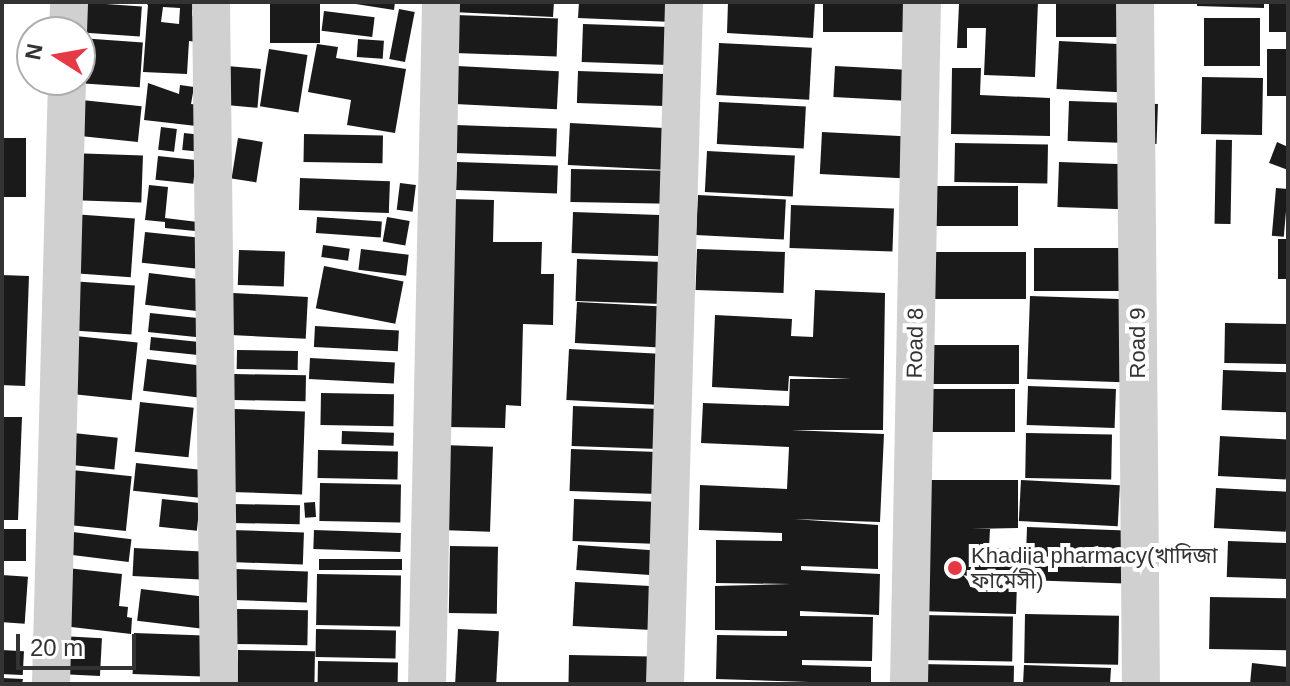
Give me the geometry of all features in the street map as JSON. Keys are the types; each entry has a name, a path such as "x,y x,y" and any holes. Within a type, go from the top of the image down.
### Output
{"street":[{"path":"211,2 219,684"},
{"path":"427,684 441,2"},
{"path":"665,684 684,2"},
{"name":"Road 8","path":"909,684 922,2"},
{"name":"Road 9","path":"1135,2 1141,684"},
{"path":"51,684 67,96"}],"building":[{"path":"77,2 142,7 140,36 96,33 96,16 76,16"},
{"path":"144,2 204,2 192,10 192,16 199,17 197,42 189,41 187,74 143,72 148,5","holes":["163,7 180,8 179,24 161,22"]},
{"path":"270,2 320,2 320,43 270,43"},
{"path":"343,2 395,2 394,10"},
{"path":"453,2 554,2 553,17 452,12"},
{"path":"579,2 673,2 673,22 578,18"},
{"path":"728,2 815,2 813,38 727,33"},
{"path":"823,2 929,2 929,32 823,32"},
{"path":"1038,2 1035,77 984,75 986,28 967,28 967,48 957,48 959,4"},
{"path":"1056,2 1154,2 1154,37 1056,37"},
{"path":"1197,2 1264,2 1264,8 1197,6"},
{"path":"1269,2 1288,2 1288,32 1269,32"},
{"path":"399,9 415,12 405,62 389,59"},
{"path":"324,11 375,17 372,37 322,31"},
{"path":"456,15 558,19 557,57 455,53"},
{"path":"1204,18 1260,18 1260,66 1204,66"},
{"path":"583,24 677,27 676,65 582,62"},
{"path":"96,39 143,42 140,87 96,84"},
{"path":"358,39 384,41 383,59 357,57"},
{"path":"1059,41 1147,46 1144,94 1056,89"},
{"path":"719,43 812,48 809,100 716,95"},
{"path":"317,44 338,47 336,58 406,69 395,133 347,125 351,100 308,92"},
{"path":"269,49 308,55 298,112 260,106"},
{"path":"1267,49 1288,49 1288,96 1267,96"},
{"path":"227,66 261,69 257,108 224,105"},
{"path":"457,66 559,71 557,109 455,104"},
{"path":"835,66 915,70 913,101 833,97"},
{"path":"952,68 981,68 980,95 1050,98 1050,136 951,134"},
{"path":"578,71 672,74 671,106 577,103"},
{"path":"1202,77 1263,78 1262,135 1201,134"},
{"path":"148,83 179,94 180,85 194,87 191,104 208,106 205,127 144,120"},
{"path":"72,99 142,106 138,142 68,135"},
{"path":"1069,101 1158,104 1157,144 1068,141"},
{"path":"719,102 806,107 804,148 717,144"},
{"path":"570,123 664,128 662,170 568,165"},
{"path":"456,125 557,129 556,157 455,153"},
{"path":"161,127 177,129 174,152 158,150"},
{"path":"822,132 914,137 912,179 820,174"},
{"path":"184,133 202,135 200,152 182,150"},
{"path":"304,134 383,135 382,163 304,162"},
{"path":"2,138 26,138 26,197 2,197"},
{"path":"238,138 263,142 256,182 232,178"},
{"path":"1216,140 1232,140 1231,224 1215,224"},
{"path":"1277,142 1288,147 1288,170 1269,163"},
{"path":"955,143 1048,145 1047,184 954,182"},
{"path":"707,151 795,156 793,197 705,192"},
{"path":"70,153 143,156 141,203 68,200"},
{"path":"158,156 196,160 193,184 155,180"},
{"path":"457,162 558,166 557,194 456,190"},
{"path":"1059,162 1147,165 1145,210 1057,207"},
{"path":"571,169 671,171 670,204 570,202"},
{"path":"300,178 390,181 389,213 299,210"},
{"path":"400,183 416,185 413,212 397,210"},
{"path":"149,185 168,187 165,218 206,223 205,232 165,228 165,222 145,220"},
{"path":"925,186 1018,186 1018,226 925,226"},
{"path":"1276,188 1288,189 1284,237 1272,236"},
{"path":"698,195 786,200 784,240 696,235"},
{"path":"452,199 494,200 493,242 542,242 541,274 554,274 553,325 523,324 521,406 506,405 505,428 448,427"},
{"path":"791,205 894,209 892,252 789,248"},
{"path":"573,212 667,215 666,256 572,253"},
{"path":"72,214 135,218 131,277 68,273"},
{"path":"317,217 382,222 381,237 316,233"},
{"path":"387,217 410,221 405,246 383,242"},
{"path":"145,232 208,239 204,269 142,263"},
{"path":"1278,239 1288,239 1288,279 1278,279"},
{"path":"323,245 350,249 348,261 321,257"},
{"path":"1034,248 1119,248 1119,291 1034,291"},
{"path":"361,249 409,255 406,276 358,270"},
{"path":"697,249 785,252 784,293 696,290"},
{"path":"239,250 285,252 284,287 238,285"},
{"path":"932,252 1026,252 1026,299 932,299"},
{"path":"577,259 671,262 669,304 576,301"},
{"path":"324,266 404,281 395,324 316,308"},
{"path":"149,273 207,280 203,312 145,305"},
{"path":"2,275 29,276 25,386 2,385"},
{"path":"70,281 135,286 131,334 67,330"},
{"path":"815,290 885,293 883,430 791,430 884,434 880,522 794,519 878,525 878,569 801,566 801,570 880,574 879,615 800,611 800,616 873,617 872,661 802,660 802,665 871,667 871,684 716,679 717,635 787,636 787,631 715,630 715,586 791,584 716,583 716,540 782,541 782,533 699,530 700,485 787,489 789,447 701,443 703,403 789,406 790,379 851,379 789,376 788,391 712,387 715,315 792,319 791,336 813,337"},
{"path":"233,293 308,297 306,339 231,335"},
{"path":"1030,296 1126,299 1123,382 1027,379"},
{"path":"577,302 672,307 670,348 575,343"},
{"path":"150,313 205,319 203,338 148,332"},
{"path":"1225,323 1288,324 1287,364 1224,363"},
{"path":"315,326 399,330 398,351 314,347"},
{"path":"66,335 138,343 132,400 60,393"},
{"path":"151,337 207,343 205,356 150,350"},
{"path":"925,345 1019,345 1019,384 925,384"},
{"path":"569,349 664,354 661,405 566,400"},
{"path":"237,350 298,351 298,370 237,369"},
{"path":"310,358 395,362 394,383 309,379"},
{"path":"147,359 207,366 203,398 143,391"},
{"path":"1223,370 1288,372 1287,412 1222,410"},
{"path":"234,374 306,375 306,401 234,400"},
{"path":"1028,386 1116,389 1115,428 1027,425"},
{"path":"923,389 1015,389 1015,432 923,432"},
{"path":"321,393 394,394 393,426 320,425"},
{"path":"140,402 194,408 188,457 135,452"},
{"path":"573,406 667,409 666,449 572,446"},
{"path":"234,409 305,411 302,494 231,492"},
{"path":"2,417 22,417 18,520 2,520"},
{"path":"342,431 394,433 394,446 342,444"},
{"path":"64,432 118,438 114,469 61,464"},
{"path":"1026,433 1112,435 1111,479 1025,478"},
{"path":"1220,436 1288,440 1286,480 1218,476"},
{"path":"443,445 493,447 490,532 440,530"},
{"path":"571,449 666,452 664,494 570,491"},
{"path":"318,450 398,451 397,479 318,478"},
{"path":"136,463 203,470 200,498 133,491"},
{"path":"63,469 132,476 126,531 57,524"},
{"path":"926,480 1018,480 1018,528 971,529 990,529 989,548 1018,549 1016,614 918,611"},
{"path":"1021,480 1120,485 1118,526 1019,521"},
{"path":"320,483 401,484 400,522 319,521"},
{"path":"1216,488 1288,492 1286,532 1214,528"},
{"path":"162,499 200,503 197,531 159,527"},
{"path":"574,499 669,502 667,544 573,541"},
{"path":"315,502 316,517 305,518 304,503"},
{"path":"233,504 300,505 300,524 233,523"},
{"path":"1027,527 1126,530 1124,583 1025,580"},
{"path":"2,529 26,529 26,561 2,561"},
{"path":"57,530 131,539 129,562 54,553"},
{"path":"231,530 304,533 303,565 230,562"},
{"path":"314,530 401,533 400,552 313,549"},
{"path":"1228,541 1288,543 1287,579 1227,577"},
{"path":"578,545 663,551 661,576 576,570"},
{"path":"450,546 498,547 497,614 449,613"},
{"path":"134,548 202,552 200,580 133,576"},
{"path":"319,559 402,559 402,570 319,570"},
{"path":"67,568 122,574 119,606 128,607 127,617 132,618 131,634 63,626"},
{"path":"235,569 308,572 307,603 234,600"},
{"path":"317,574 401,575 400,626 316,625"},
{"path":"2,575 28,577 25,624 2,622"},
{"path":"575,582 669,587 667,631 573,626"},
{"path":"141,589 205,597 201,629 137,621"},
{"path":"1210,597 1288,598 1287,650 1209,649"},
{"path":"235,609 308,610 307,645 234,644"},
{"path":"1025,614 1119,616 1118,665 1024,663"},
{"path":"921,615 1013,617 1012,662 920,660"},
{"path":"316,629 396,630 395,658 316,657"},
{"path":"458,629 499,631 496,684 455,684"},
{"path":"134,633 204,635 203,676 133,674"},
{"path":"61,636 102,638 100,676 59,674"},
{"path":"2,650 24,651 23,675 2,674"},
{"path":"238,650 315,651 314,683 237,682"},
{"path":"569,655 665,657 665,684 568,684"},
{"path":"318,661 398,662 398,684 318,684"},
{"path":"1252,663 1288,667 1288,684 1250,684"},
{"path":"919,664 1014,666 1014,684 919,684"},
{"path":"1024,665 1111,668 1110,684 1023,684"},
{"path":"2,678 23,679 22,684 2,684"}],"place":[{"name":"Khadija pharmacy(খাদিজা ফার্মেসী)","path":"955,568"}]}
